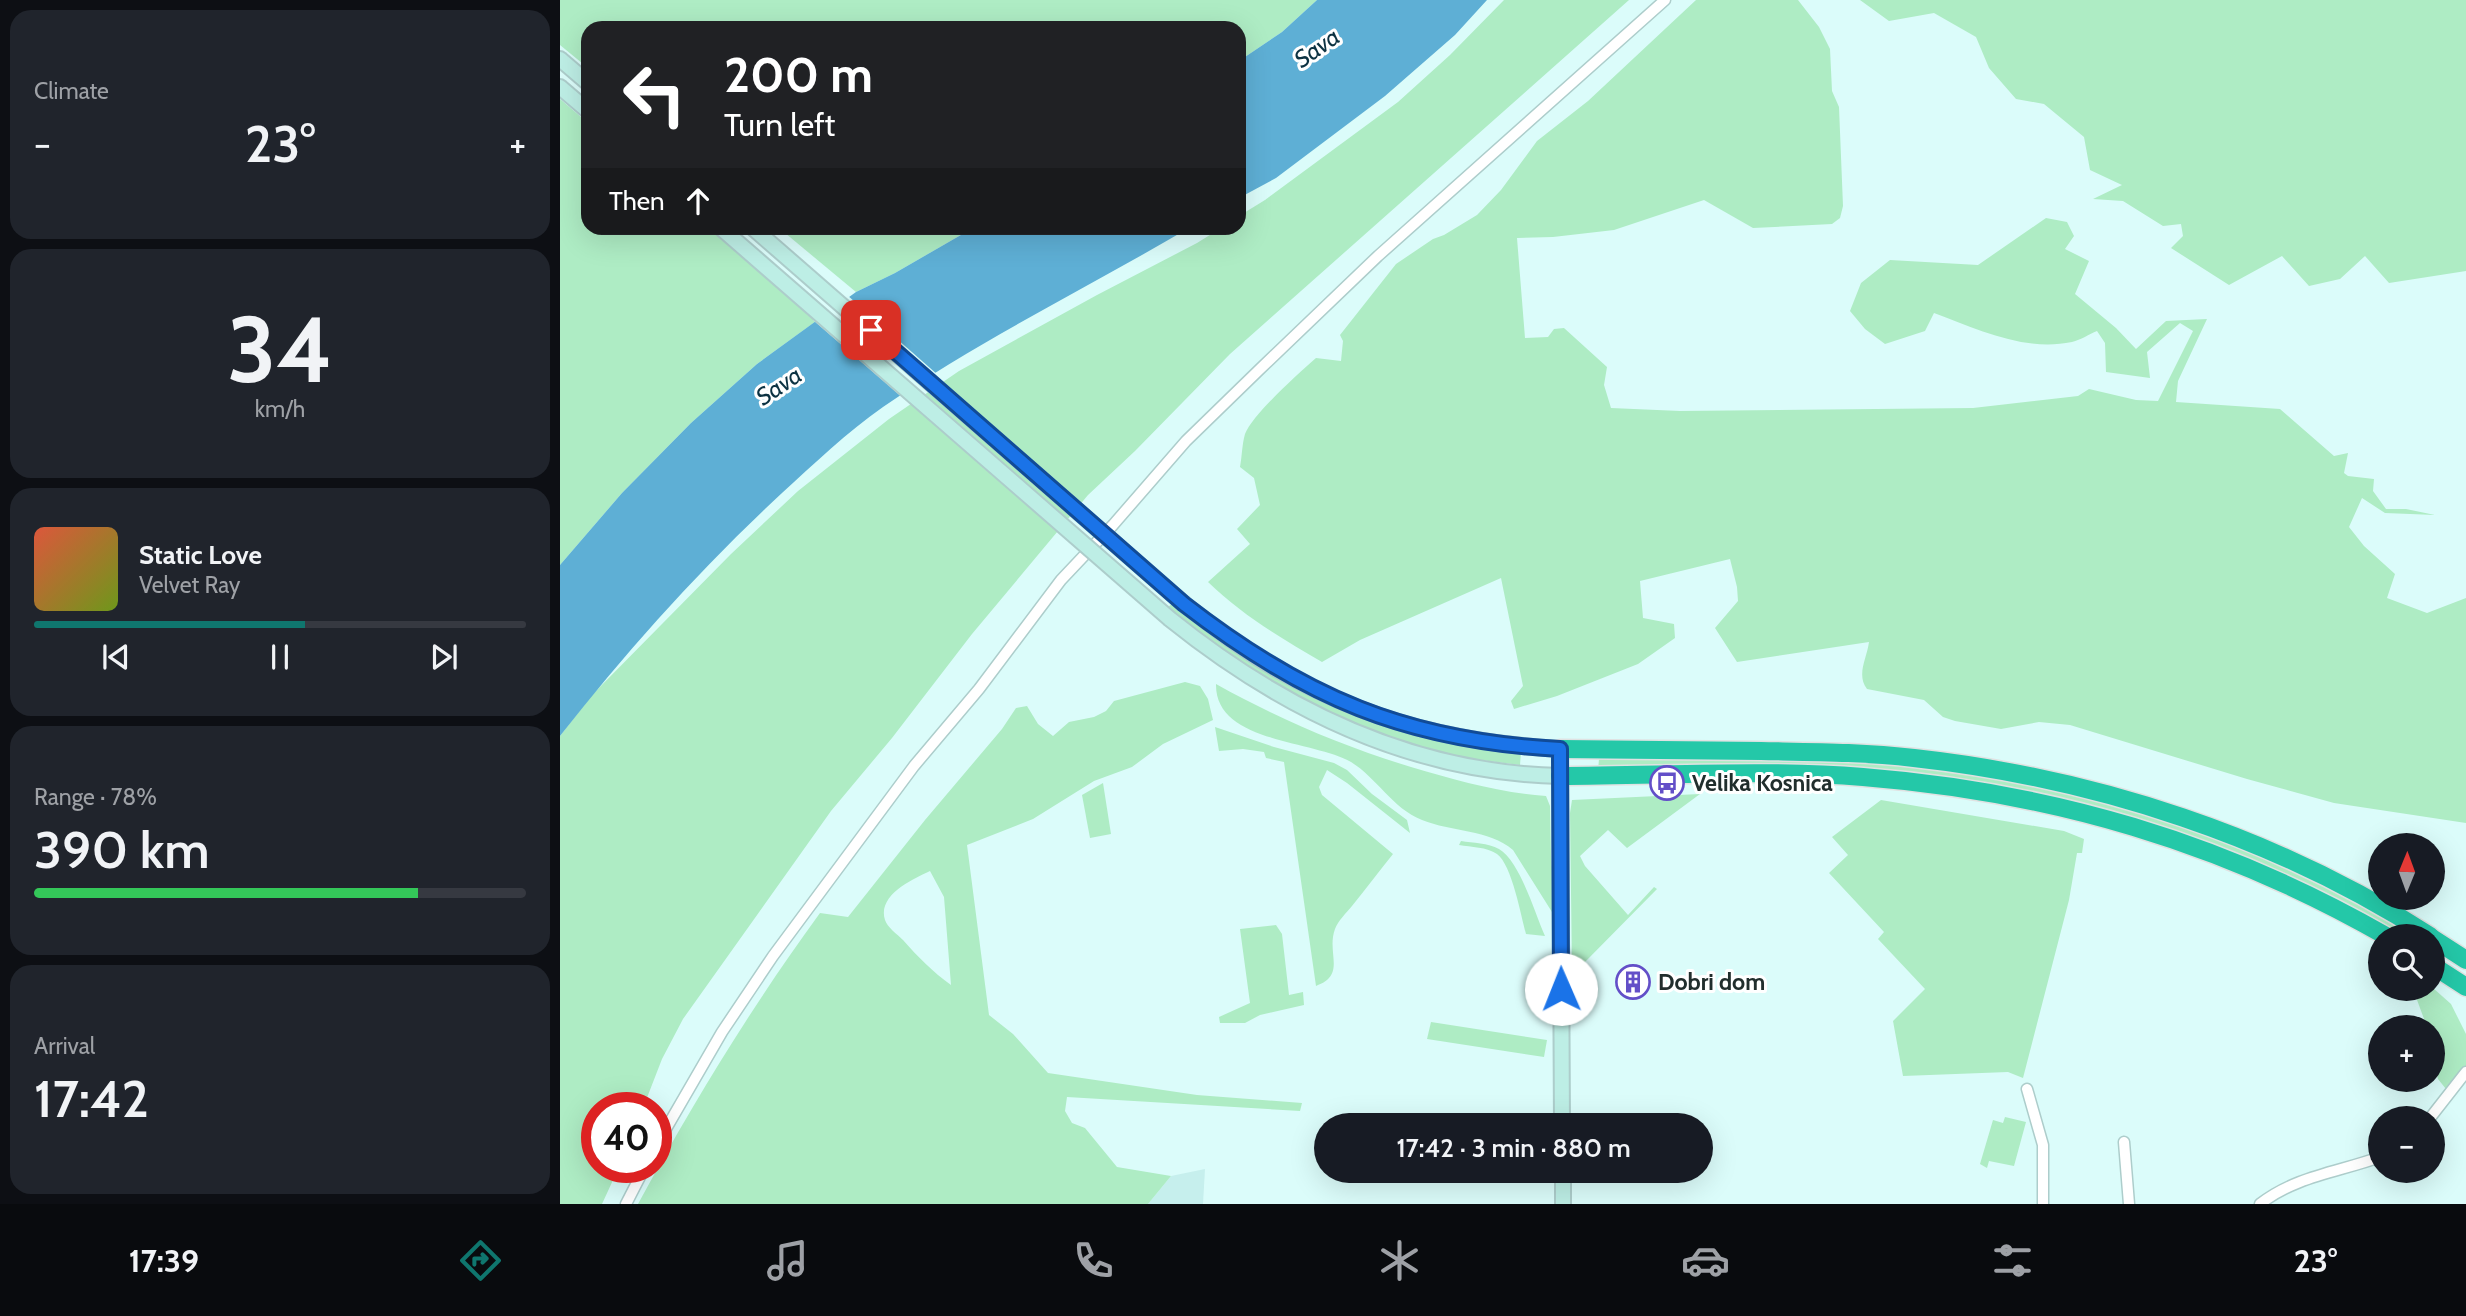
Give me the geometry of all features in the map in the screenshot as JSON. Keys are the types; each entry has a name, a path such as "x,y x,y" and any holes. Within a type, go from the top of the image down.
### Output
{"highway":[{"path":"1560,749 1840,752 1914,758 2013,773 2092,790 2236,837 2355,892 2409,924"},
{"path":"1560,776 1787,774 1862,777 2017,797 2092,814 2163,835 2236,863 2326,903 2368,926"},
{"path":"2445,946 2466,960"},
{"path":"2445,973 2466,987"}],"main road":[{"path":"560,59 581,77"},
{"path":"560,87 581,105"},
{"path":"728,235 1170,619 1240,672 1280,696 1380,742 1482,770 1517,775 1560,776"},
{"path":"761,235 1184,604 1278,670 1324,694 1393,722 1463,740 1504,746 1560,749 1562,1113"},
{"path":"1563,1183 1563,1204"}],"street":[{"path":"672,1118 722,1032 773,956 914,766 979,689 1061,580 1186,441 1259,370 1378,256 1665,0"},
{"path":"2439,1106 2466,1072"},
{"path":"2026,1089 2043,1145 2043,1204"},
{"path":"2123,1142 2129,1204"},
{"path":"2260,1204 2282,1189 2299,1182 2368,1161"},
{"path":"626,1204 637,1183"}],"shaded area":[{"path":"1205,1169 1203,1204 1148,1204 1171,1176"}],"green space":[{"path":"560,0 1317,0 1282,32 1246,56 1246,21 581,21 581,62 560,45"},
{"path":"1504,0 1629,0 1230,354 1088,495 972,634 892,738 831,811 683,1019 662,1059 649,1092 581,1092 581,1183 612,1183 602,1204 560,1204 560,736 591,696 731,554 798,491 889,419 959,371 1210,235 1246,235 1246,212 1398,102 1450,55"},
{"path":"1696,0 1798,0 1819,27 1830,49 1832,91 1839,107 1843,206 1840,218 1832,224 1753,228 1704,200 1614,230 1517,238 1525,338 1548,337 1554,329 1564,328 1607,367 1604,385 1611,408 1680,411 1973,408 2078,396 2089,389 2136,400 2158,401 2193,331 2180,323 2147,352 2150,378 2106,372 2105,343 2097,331 2072,342 2036,344 1984,332 1934,313 1925,331 1885,344 1865,329 1850,311 1861,283 1890,260 1978,265 2046,218 2067,222 2074,236 2065,249 2089,261 2075,294 2116,328 2136,349 2166,321 2207,319 2178,381 2176,402 2280,409 2334,456 2348,453 2344,473 2348,476 2374,479 2373,491 2386,509 2406,509 2435,515 2385,513 2362,498 2349,527 2364,546 2395,574 2387,598 2427,613 2466,598 2466,823 2334,803 2070,725 2039,722 2001,729 1955,721 1943,717 1924,700 1867,689 1862,672 1869,642 1737,662 1715,628 1738,601 1730,559 1640,581 1643,618 1674,624 1675,638 1638,664 1557,696 1514,709 1511,701 1523,686 1501,578 1360,640 1322,662 1248,615 1208,582 1250,544 1237,529 1260,505 1254,478 1240,467 1245,434 1257,416 1316,358 1341,361 1343,341 1340,335 1396,264 1433,239 1477,215 1501,190 1537,141 1588,101"},
{"path":"1860,0 2466,0 2466,271 2389,283 2365,256 2340,279 2309,286 2282,256 2229,285 2171,248 2183,236 2181,224 2163,226 2123,201 2093,199 2122,185 2090,170 2084,137 2044,104 2016,99 1989,68 1976,37 1934,13 1889,21"},
{"path":"560,99 581,117 581,235 719,235 819,319 757,364 691,423 622,493 560,565"},
{"path":"787,235 961,235 895,273 856,292"},
{"path":"1175,601 1294,684 1521,752 1520,765 1433,754 1362,729 1252,675 1166,609"},
{"path":"1185,682 1200,686 1208,699 1213,720 1163,744 1132,767 1094,781 1033,819 967,845 989,1015 1013,1034 1048,1073 1197,1095 1302,1103 1300,1111 1067,1097 1065,1111 1072,1123 1085,1128 1117,1167 1171,1176 1148,1204 638,1204 650,1183 672,1183 672,1143 724,1056 820,913 848,917 1002,729 1016,708 1027,706 1038,724 1053,736 1069,722 1094,717 1106,711 1114,701","holes":["930,871 944,897 951,985 926,964 885,920 884,911 891,896 898,889"]},
{"path":"1216,684 1311,731 1385,759 1478,785 1546,796 1550,806 1551,857 1557,920 1513,850 1503,843 1481,834 1422,820 1393,801 1351,762 1248,729 1231,718 1220,703"},
{"path":"1215,727 1334,763 1347,770 1372,794 1407,820 1410,833 1327,770 1319,787 1322,795 1393,854 1338,923 1333,938 1334,962 1331,976 1316,986 1284,762 1266,758 1264,752 1243,749 1219,751"},
{"path":"1675,757 1879,762 1977,775 2044,788 2172,824 2235,847 2297,873 2397,924 2377,924 2324,896 1981,785 1598,771 1599,759"},
{"path":"1103,783 1111,834 1090,838 1082,795"},
{"path":"1700,794 1627,848 1608,830 1580,856 1585,866 1628,915 1654,887 1657,889 1583,964 1572,971 1572,800"},
{"path":"1881,800 2064,831 2084,839 2082,853 2077,853 2069,900 2023,1078 2008,1072 1903,1076 1893,1021 1925,989 1878,939 1884,932 1829,873 1848,855 1832,837"},
{"path":"1461,841 1490,846 1507,855 1520,876 1545,936 1526,934 1511,879 1497,854 1459,845"},
{"path":"1276,925 1282,934 1289,995 1303,992 1304,1005 1260,1015 1245,1023 1220,1023 1219,1017 1250,1003 1240,929"},
{"path":"2445,999 2451,1004 2466,1034 2466,1068 2446,1089 2445,1015 2423,1015 2417,1001 2445,1001"},
{"path":"1431,1022 1547,1040 1544,1057 1427,1039"},
{"path":"2005,1117 2026,1122 2014,1166 1989,1161 1987,1168 1980,1164 1993,1120 2003,1123"}],"water":[{"name":"Sava","path":"1317,0 1487,0 1455,35 1385,96 1276,178 1246,194 1246,56 1282,32"},
{"name":"Sava","path":"961,235 1177,235 957,359 883,407 831,448 752,521 694,580 612,672 560,736 560,565 622,493 691,423 757,364 856,292"}],"pier":[{"path":"847,295 938,375 903,398 813,320"}],"place":[{"name":"Velika Kosnica","path":"1667,783"},
{"name":"Dobri dom","path":"1633,982"}],"route":[{"path":"871,330 1184,604 1278,670 1324,694 1393,722 1427,732 1504,746 1560,749 1561,989"}]}
